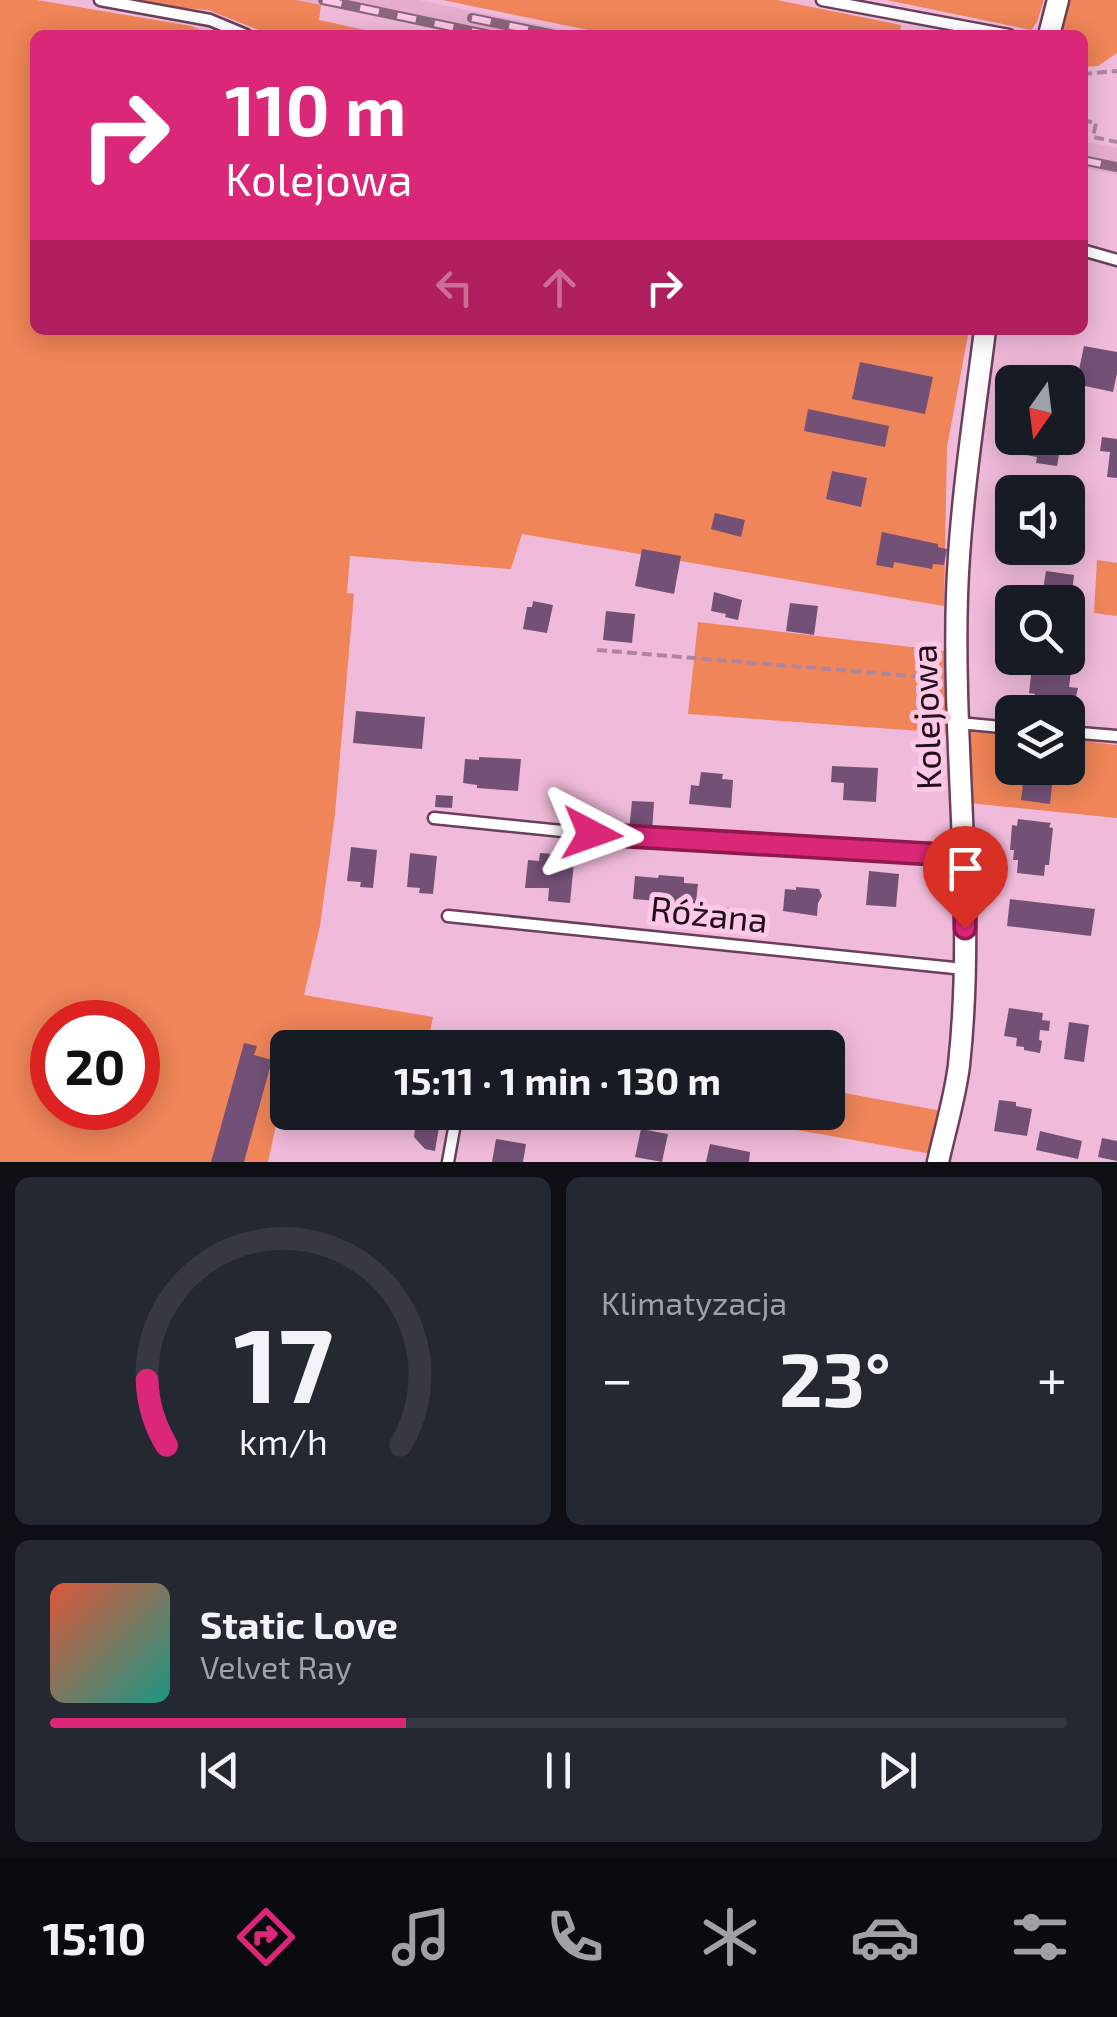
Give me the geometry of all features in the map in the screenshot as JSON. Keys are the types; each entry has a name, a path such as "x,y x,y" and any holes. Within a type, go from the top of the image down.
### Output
{"street":[{"path":"1050,30 1058,0"},
{"name":"Kolejowa","path":"938,1162 958,1068 964,969 965,856 957,723 957,594 984,335"}],"lane":[{"path":"100,0 210,20 234,30"},
{"path":"822,0 981,30"},
{"path":"1088,252 1117,260"},
{"path":"957,723 995,726"},
{"path":"1085,733 1117,736"},
{"path":"434,818 592,834 965,856"},
{"name":"Różana","path":"448,916 964,969"},
{"path":"448,1162 454,1130"}],"path":[{"path":"1088,74 1117,72"},
{"path":"1088,121 1096,122 1092,137 1117,142"},
{"path":"1088,132 1093,133"},
{"path":"596,650 958,680"}],"shaded area":[{"path":"0,0 37,0 201,30 30,30 30,335 968,335 947,447 944,606 522,534 511,569 350,556 347,593 354,594 335,814 320,926 304,995 433,1017 430,1030 270,1030 270,1130 275,1130 268,1162 0,1162"},
{"path":"134,0 296,0 321,5 319,20 366,30 259,30 208,10"},
{"path":"275,0 419,0 566,30 440,30 321,5"},
{"path":"443,0 777,0 901,25 900,30 588,30"},
{"path":"887,0 1044,0 1031,30"},
{"path":"1069,0 1117,0 1117,53 1098,66 1088,67 1088,30 1059,30"},
{"path":"1088,142 1117,148 1117,175 1088,169"},
{"path":"1097,560 1117,563 1117,616 1094,613"},
{"path":"698,622 945,651 948,733 688,714"},
{"path":"968,728 995,731 995,785 1085,785 1085,741 1117,745 1117,818 969,803"},
{"path":"845,1093 942,1111 932,1154 797,1130 845,1130"}],"building":[{"path":"1084,346 1117,352 1113,392 1085,386 1085,365 1080,365"},
{"path":"860,362 933,377 925,414 852,399"},
{"path":"808,409 889,426 885,447 804,431"},
{"path":"1102,437 1117,439 1117,478 1107,477 1110,452 1100,451"},
{"path":"1026,455 1059,455 1057,466 1036,463 1037,457"},
{"path":"832,471 867,478 861,507 826,499"},
{"path":"715,513 745,520 741,537 711,529"},
{"path":"882,532 938,544 947,549 944,565 933,564 932,569 894,562 893,568 876,565"},
{"path":"642,549 681,556 674,594 635,586"},
{"path":"1046,571 1074,575 1073,585 1044,585"},
{"path":"714,592 742,600 738,620 711,611"},
{"path":"533,601 553,605 547,633 523,629 527,607 532,607"},
{"path":"790,603 818,606 814,635 786,631"},
{"path":"606,611 635,614 632,643 603,640"},
{"path":"1031,675 1070,675 1069,687 1078,688 1076,695 1029,693"},
{"path":"356,711 425,717 422,749 353,743"},
{"path":"465,759 521,759 518,791 463,783"},
{"path":"832,766 878,768 876,802 843,800 844,783 831,782"},
{"path":"701,772 723,774 722,779 733,780 731,808 689,804 691,785 699,786"},
{"path":"1023,785 1052,785 1050,804 1021,800"},
{"path":"436,795 453,796 452,808 435,807"},
{"path":"632,801 654,802 652,832 629,831"},
{"path":"1018,819 1051,823 1049,865 1045,865 1044,876 1017,873 1018,860 1013,860 1014,850 1010,850 1012,825 1017,826"},
{"path":"351,847 377,850 373,888 347,881"},
{"path":"553,849 575,852 570,903 548,901 549,888 525,888 528,860 539,861 540,853 553,854"},
{"path":"410,853 437,856 433,894 407,887"},
{"path":"869,871 899,874 896,907 866,905"},
{"path":"635,876 684,877 684,883 698,884 695,911 672,912 669,902 633,899"},
{"path":"785,889 819,889 822,896 817,916 783,911"},
{"path":"1010,899 1095,909 1091,936 1007,926"},
{"path":"722,907 743,910 740,931 719,929"},
{"path":"1009,1008 1043,1013 1042,1020 1050,1021 1049,1031 1040,1030 1040,1053 1024,1050 1016,1046 1017,1038 1004,1036"},
{"path":"1069,1022 1089,1025 1084,1062 1064,1059"},
{"path":"244,1043 257,1046 254,1055 270,1059 270,1067 244,1162 211,1162"},
{"path":"999,1100 1032,1109 1027,1136 994,1131"},
{"path":"415,1130 438,1130 435,1151 425,1149 414,1137"},
{"path":"641,1130 668,1134 662,1162 635,1157"},
{"path":"1040,1131 1082,1141 1078,1159 1036,1150"},
{"path":"1102,1138 1117,1141 1117,1161 1098,1157"},
{"path":"496,1139 526,1144 523,1162 492,1162"},
{"path":"710,1144 750,1152 749,1162 706,1162"}],"railway":[{"path":"323,0 466,30"},
{"path":"472,18 531,30"},
{"path":"1088,161 1117,167"}],"route":[{"path":"592,834 965,856 965,928"}]}
